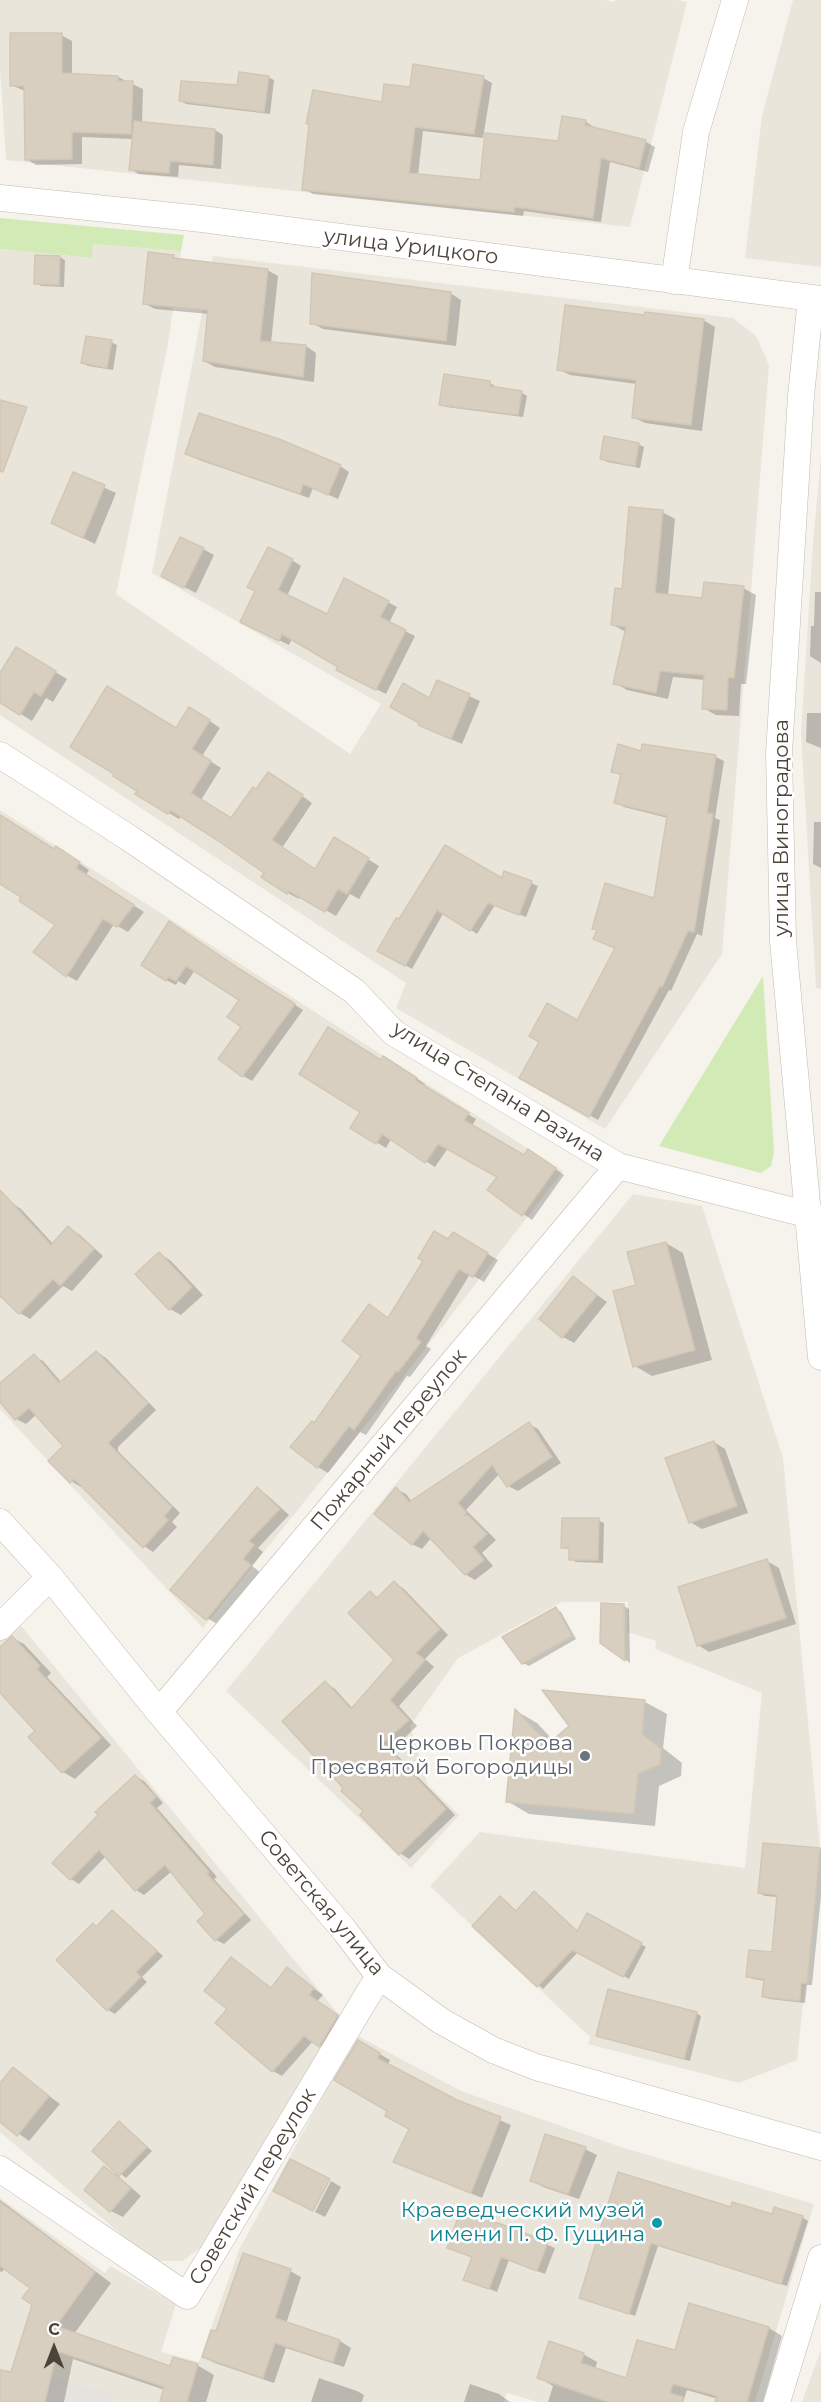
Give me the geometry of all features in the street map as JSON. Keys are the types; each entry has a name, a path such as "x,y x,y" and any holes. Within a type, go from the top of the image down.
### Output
{"street":[{"path":"674,281 696,132 735,0"},
{"name":"улица Урицкого","path":"0,198 202,219 816,299"},
{"name":"улица Виноградова","path":"816,299 801,396 779,753 783,941 815,1217 821,1357"},
{"name":"улица Степана Разина","path":"0,755 129,838 354,991 394,1033 618,1166 815,1217"},
{"name":"Пожарный переулок","path":"159,1712 618,1166"},
{"name":"Советская улица","path":"0,1522 50,1577 159,1712 345,1931 379,1976 441,2021 493,2050 536,2067 821,2147"},
{"path":"0,1627 50,1577"},
{"name":"Советский переулок","path":"0,2169 187,2296 379,1976"},
{"path":"777,2402 821,2258"}],"shaded area":[{"path":"0,0 605,0 614,2 615,0 677,0 687,2 630,227 6,160 0,68"},
{"path":"793,0 821,0 821,267 745,258 762,116"},
{"path":"93,244 181,251 168,344 116,594 350,754 381,704 152,573 213,256 733,318 756,336 769,365 722,954 605,1129 396,1008 406,983 0,715 0,249 91,258"},
{"path":"821,457 821,989 816,988 801,733 813,542"},
{"path":"0,810 563,1171 377,1411 203,1628 0,1409"},
{"path":"633,1194 702,1206 783,1458 820,1848 797,2060 739,2083 588,2044 590,2037 430,1886 480,1832 745,1868 762,1693 655,1649 656,1641 627,1632 628,1602 562,1602 458,1658 410,1726 428,1785 459,1815 411,1868 226,1691"},
{"path":"18,1622 340,2016 203,2246 182,2261 159,2261 129,2241 0,2132 0,1639"},
{"path":"356,2035 461,2091 621,2147 814,2204 755,2402 538,2402 507,2393 504,2402 111,2402 113,2391 0,2367 0,2198 105,2273 110,2266 176,2304 161,2352 199,2362 239,2250"},
{"path":"821,2349 821,2402 802,2402"},
{"path":"0,2367 113,2391 111,2402 0,2402"}],"green space":[{"path":"0,218 184,235 181,251 93,244 92,258 0,249"},
{"path":"763,976 774,1152 771,1166 761,1173 659,1146"}],"building":[{"path":"10,33 62,33 62,73 118,76 118,81 133,81 131,134 72,132 72,159 25,160 24,86 10,86"},
{"path":"413,64 484,76 474,134 415,127 409,173 480,180 485,133 558,141 562,116 586,120 585,125 646,140 639,168 601,158 593,218 515,207 514,212 302,190 309,124 306,124 313,90 382,102 384,84 410,87"},
{"path":"239,72 269,76 264,112 179,101 181,81 237,85"},
{"path":"134,121 215,129 213,165 170,161 169,173 129,170"},
{"path":"148,252 174,255 173,258 268,269 260,341 306,345 303,377 203,361 208,310 143,304"},
{"path":"35,255 60,256 59,285 34,284"},
{"path":"312,273 451,292 446,341 310,324"},
{"path":"565,305 644,315 645,312 704,319 691,425 632,418 636,380 557,370"},
{"path":"86,336 112,340 107,368 81,363"},
{"path":"444,374 490,381 490,386 522,391 518,415 439,405"},
{"path":"0,400 27,407 3,472 0,471"},
{"path":"199,413 279,439 341,465 328,495 303,484 300,494 185,454"},
{"path":"604,436 639,443 635,466 600,459"},
{"path":"73,472 105,485 83,538 51,523"},
{"path":"629,507 663,510 655,593 702,598 704,582 744,586 734,678 728,677 727,710 702,709 704,675 660,671 656,693 613,684 626,627 611,625 615,588 622,589"},
{"path":"180,537 204,548 184,588 161,576"},
{"path":"268,547 293,559 278,590 327,614 344,578 389,601 380,617 406,630 376,690 336,670 338,667 282,634 279,641 240,622 255,591 247,587"},
{"path":"16,647 56,671 41,696 34,692 20,715 0,703 0,673"},
{"path":"437,680 470,694 451,739 418,725 419,723 390,707 403,683 429,698"},
{"path":"107,686 176,728 189,707 210,720 192,749 211,761 191,793 231,818 253,787 256,789 268,772 303,795 272,840 315,869 334,837 369,858 347,894 338,889 325,912 289,891 287,894 261,877 264,873 217,840 170,810 168,814 135,794 137,791 113,776 114,774 70,747"},
{"path":"618,744 641,751 642,744 716,755 707,813 713,814 694,932 688,931 662,987 660,986 589,1117 519,1078 539,1042 529,1036 547,1003 577,1020 615,948 593,939 597,930 592,929 605,883 654,898 667,816 614,803 621,774 611,772"},
{"path":"0,815 54,849 56,846 80,862 76,868 134,905 117,927 103,919 66,977 33,952 55,925 19,901 21,897 0,884"},
{"path":"445,845 502,878 504,871 532,881 519,915 488,903 470,931 437,910 405,966 377,951 396,918 399,919"},
{"path":"169,921 295,1004 242,1077 218,1059 241,1027 227,1017 239,1000 186,966 176,981 168,977 166,981 141,965"},
{"path":"328,1027 381,1060 383,1056 417,1078 415,1080 469,1113 464,1120 524,1155 528,1149 556,1168 522,1216 487,1190 497,1177 438,1144 425,1163 382,1134 376,1144 350,1128 360,1112 299,1074"},
{"path":"0,1190 51,1245 68,1226 94,1249 60,1286 53,1279 19,1314 0,1296"},
{"path":"434,1231 448,1239 453,1232 488,1253 473,1277 459,1269 416,1338 421,1342 398,1372 396,1371 354,1430 349,1426 317,1468 290,1447 312,1421 314,1423 361,1356 342,1341 369,1304 388,1318 423,1261 418,1258"},
{"path":"666,1242 695,1350 633,1367 613,1291 636,1285 627,1252"},
{"path":"159,1252 192,1287 169,1310 135,1274"},
{"path":"573,1276 597,1295 562,1338 539,1319"},
{"path":"96,1351 148,1403 109,1442 172,1507 164,1516 168,1520 143,1548 74,1479 70,1483 48,1461 63,1446 29,1408 15,1420 0,1402 0,1383 34,1354 59,1383"},
{"path":"529,1422 552,1457 507,1487 492,1465 458,1503 467,1513 464,1515 469,1516 487,1534 473,1547 484,1560 465,1575 423,1531 412,1545 374,1514 396,1487 409,1502"},
{"path":"714,1441 737,1506 689,1523 665,1458"},
{"path":"257,1487 280,1509 249,1541 254,1545 243,1559 251,1565 206,1620 170,1590"},
{"path":"562,1518 599,1518 598,1560 569,1560 569,1548 561,1548"},
{"path":"767,1559 786,1618 697,1646 678,1587"},
{"path":"394,1581 440,1629 416,1653 425,1660 390,1700 409,1720 383,1743 446,1809 399,1855 360,1815 363,1811 341,1791 343,1788 282,1721 325,1681 351,1709 394,1660 348,1613 370,1591 377,1598"},
{"path":"601,1603 624,1604 625,1661 600,1643"},
{"path":"556,1607 572,1636 522,1664 502,1637"},
{"path":"12,1636 40,1666 37,1669 101,1738 62,1773 28,1737 35,1731 0,1693 0,1647"},
{"name":"Церковь Покрова Пресвятой Богородицы","path":"542,1690 645,1700 642,1734 661,1749 660,1764 638,1774 634,1814 506,1802 515,1709 548,1744 569,1726"},
{"path":"135,1775 156,1797 150,1803 209,1872 207,1874 244,1914 215,1941 197,1921 205,1914 165,1865 135,1891 99,1850 70,1880 52,1863 98,1815 95,1812"},
{"path":"763,1843 820,1848 807,1983 801,1983 800,2001 762,1997 764,1979 746,1977 749,1950 772,1952 777,1895 758,1893"},
{"path":"534,1891 577,1931 587,1913 642,1943 623,1977 572,1950 537,1987 472,1926 500,1896 516,1911"},
{"path":"112,1910 157,1951 136,1972 141,1977 107,2011 56,1960 93,1923 96,1927"},
{"path":"231,1957 271,1988 287,1967 314,1988 309,1995 338,2015 319,2047 304,2036 272,2072 215,2023 227,2009 204,1991"},
{"path":"608,1989 697,2012 684,2059 596,2036"},
{"path":"358,2040 380,2053 377,2058 457,2100 501,2117 471,2193 393,2162 409,2129 385,2116 387,2111 334,2080"},
{"path":"13,2067 49,2096 17,2136 0,2122 0,2083"},
{"path":"119,2121 147,2147 119,2176 92,2151"},
{"path":"545,2134 586,2147 568,2194 530,2181"},
{"path":"290,2159 330,2179 313,2211 273,2191"},
{"path":"104,2166 131,2188 110,2212 84,2190"},
{"name":"Краеведческий музей имени П. Ф. Гущина","path":"618,2172 731,2207 732,2202 772,2214 774,2207 803,2216 781,2284 651,2243 629,2314 579,2298"},
{"path":"0,2202 95,2272 56,2326 170,2366 173,2357 198,2364 187,2402 160,2402 164,2387 57,2351 45,2402 0,2402 0,2370 11,2372 32,2305 22,2298 30,2288 0,2266"},
{"path":"461,2209 548,2242 537,2271 501,2257 489,2289 463,2280 472,2257 447,2248"},
{"path":"243,2253 291,2269 275,2318 340,2340 333,2362 275,2343 263,2378 202,2357 211,2330 216,2331"},
{"path":"689,2303 769,2327 747,2402 715,2402 717,2396 673,2384 670,2393 683,2397 682,2402 608,2402 537,2378 549,2341 584,2353 581,2363 626,2378 637,2340 675,2350"}],"place":[{"name":"Церковь Покрова Пресвятой Богородицы","path":"585,1756"},
{"name":"Краеведческий музей имени П. Ф. Гущина","path":"657,2223"}]}
